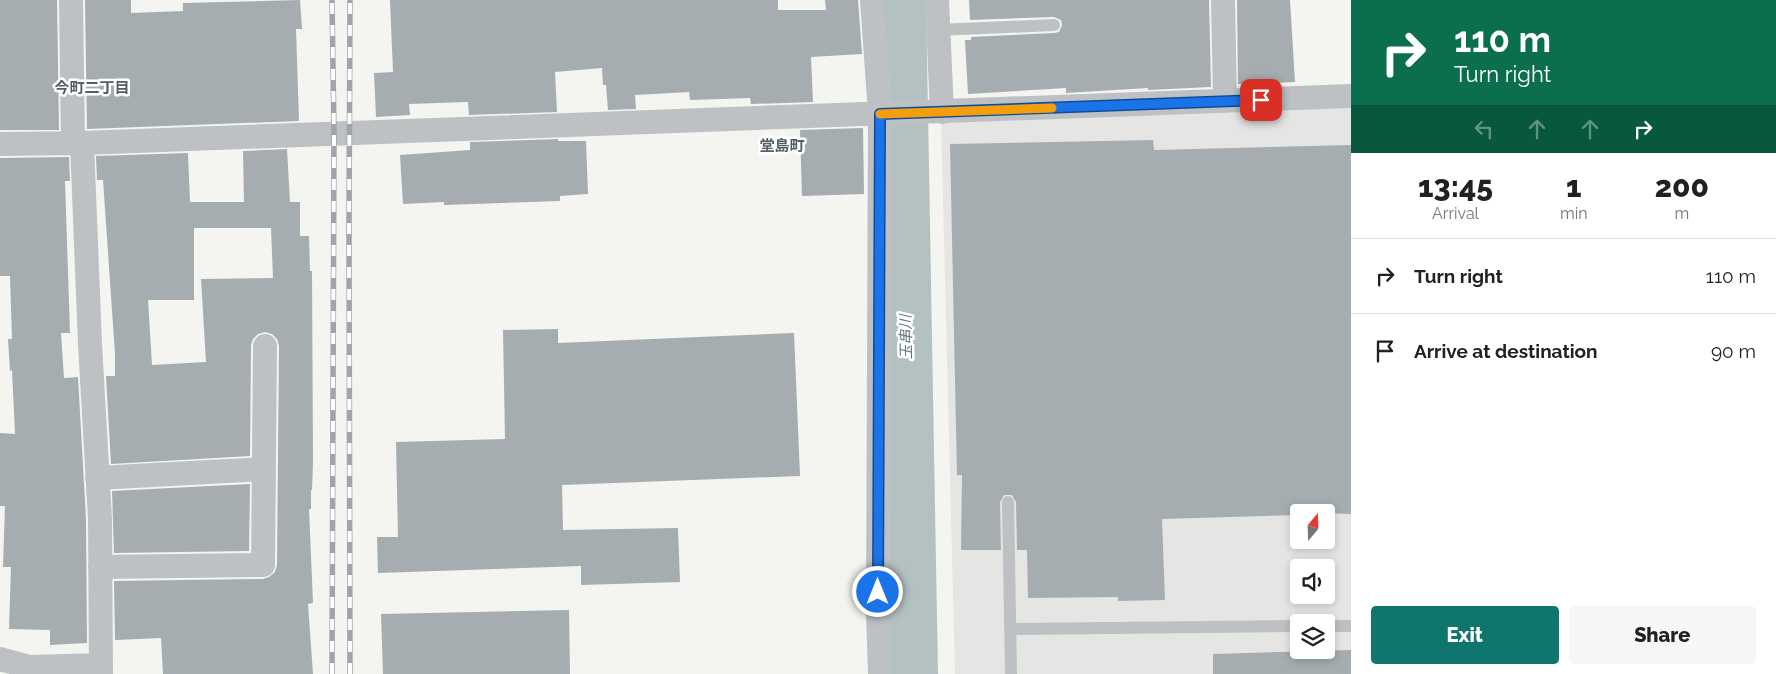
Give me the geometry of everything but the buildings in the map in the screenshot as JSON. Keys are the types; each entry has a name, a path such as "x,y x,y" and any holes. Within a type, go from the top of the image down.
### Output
{"street":[{"path":"0,659 30,667 101,670 100,519 77,143 71,0"},
{"path":"872,0 886,114 878,612 880,674"},
{"path":"932,113 938,30 937,0"},
{"path":"1223,0 1225,101"},
{"path":"0,144 77,143 932,113 1351,96"},
{"path":"100,567 263,565 265,346"},
{"path":"97,478 264,469"}],"lane":[{"path":"938,30 1054,25"},
{"path":"1008,502 1010,674"},
{"path":"1010,629 1290,626"},
{"path":"1335,626 1351,626"}],"shaded area":[{"path":"1351,108 1351,674 955,674 941,121"}],"waterway":[{"name":"玉串川","path":"900,0 912,674"}],"railway":[{"path":"332,0 334,133 332,674"},
{"path":"350,0 350,674"}],"slow traffic":[{"path":"880,114 1052,108"}],"district":[{"name":"今町二丁目","path":"92,88"},
{"name":"堂島町","path":"782,146"}],"route":[{"path":"878,592 880,114 1261,100"}]}
